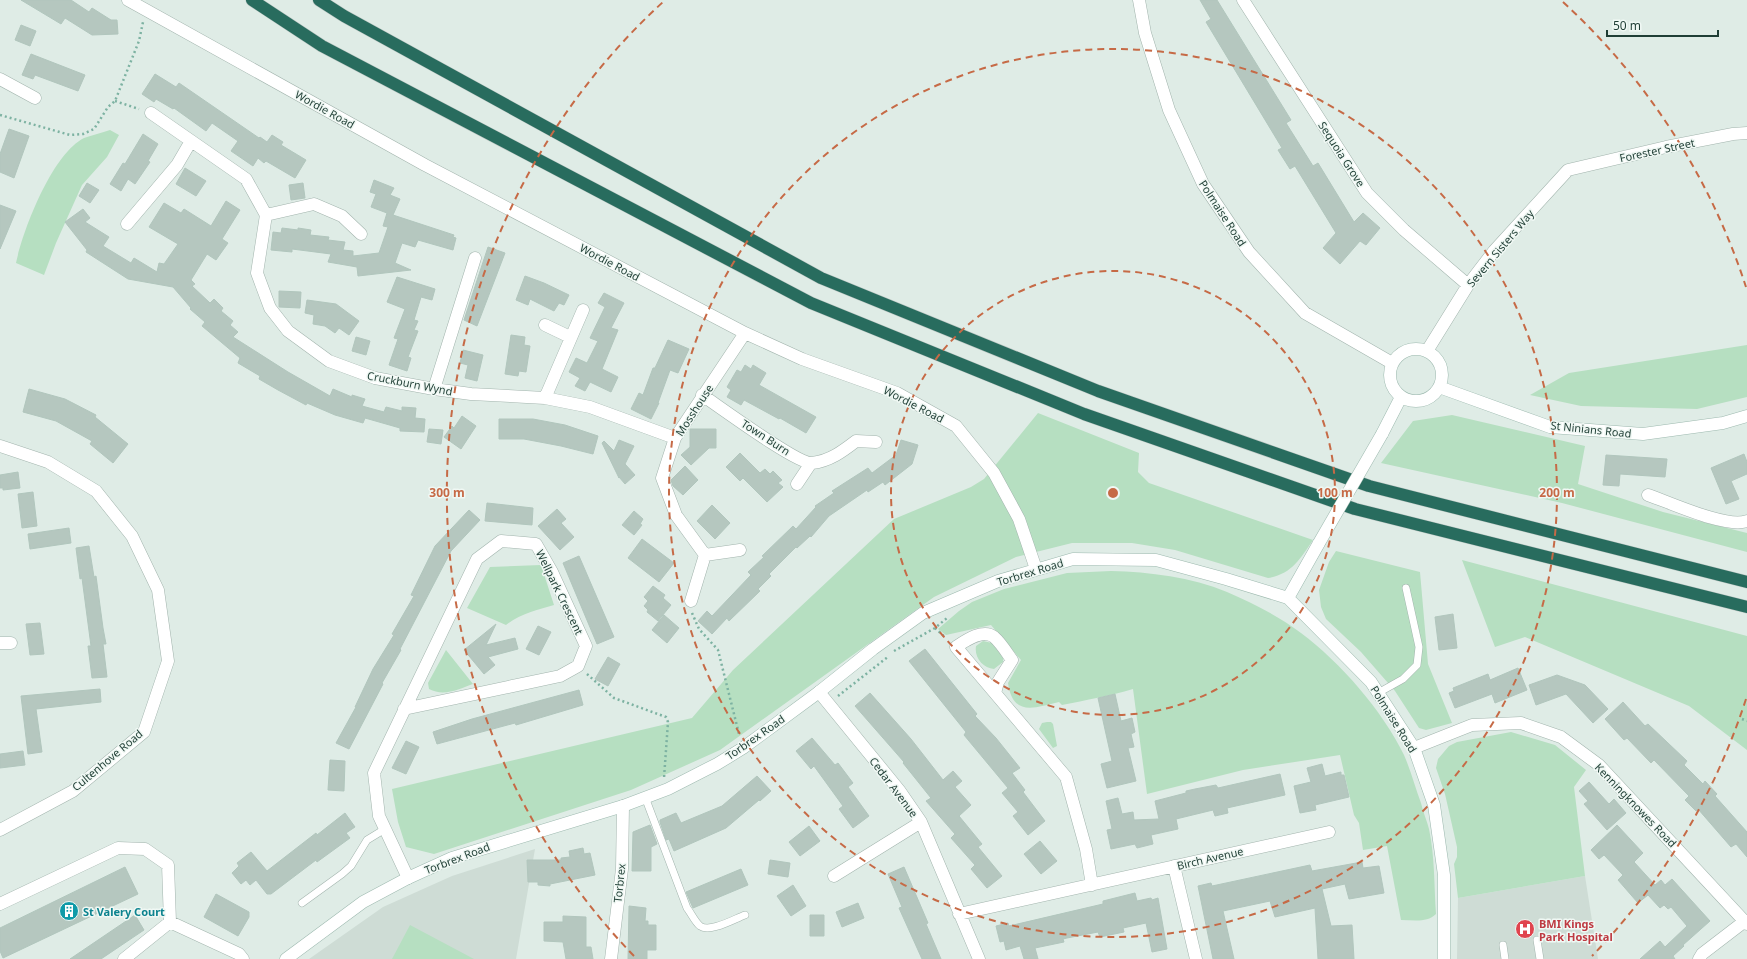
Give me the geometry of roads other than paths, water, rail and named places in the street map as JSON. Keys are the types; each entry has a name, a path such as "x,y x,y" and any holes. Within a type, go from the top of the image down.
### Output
{"highway":[{"path":"252,0 322,46 811,303 1069,408 1355,509 1747,608"},
{"path":"319,0 344,16 821,278 1098,390 1369,486 1747,582"}],"street":[{"name":"Wordie Road","path":"128,0 425,165 745,333 802,359 897,393 956,426 994,473 1019,519 1036,569"},
{"name":"Polmaise Road","path":"1139,0 1145,33 1169,110 1203,184 1249,252 1305,314 1392,363"},
{"name":"Sequoia Grove","path":"1243,0 1367,193 1404,230 1468,285"},
{"path":"0,79 35,98"},
{"path":"151,113 246,180 266,215 314,204 342,216 361,234"},
{"name":"Forester Street","path":"1568,170 1666,147 1733,134 1747,133"},
{"path":"127,224 177,165 191,141"},
{"name":"Severn Sisters Way","path":"1427,351 1468,285 1494,251 1568,170"},
{"name":"Cruckburn Wynd","path":"266,215 257,274 270,308 288,331 329,361 375,378 434,389 471,394 545,398 590,407 675,438"},
{"path":"434,389 475,258"},
{"path":"545,398 582,310"},
{"path":"545,324 570,337"},
{"name":"Mosshouse","path":"705,555 676,515 662,478 675,438 745,333"},
{"path":"1419,349 1427,351 1434,356 1439,363 1442,379 1439,387 1434,394 1418,402 1409,401 1401,397 1395,392 1389,378 1392,363 1403,352 1419,349"},
{"name":"St Ninians Road","path":"1439,387 1550,426 1642,434 1723,423 1747,416"},
{"name":"Town Burn","path":"702,396 783,451 811,463"},
{"path":"1288,598 1382,434 1401,397"},
{"path":"797,484 811,463 837,456 856,441 876,442"},
{"name":"Cultenhove Road","path":"0,446 48,462 96,491 132,536 158,590 168,661 144,732 73,790 0,830"},
{"path":"1648,494 1720,521 1747,521"},
{"name":"Wellpark Crescent","path":"404,709 560,676 578,666 586,646 552,572 536,544 501,541 477,559 404,709 374,773 379,816 408,878"},
{"path":"691,601 705,555 740,550"},
{"name":"Torbrex Road","path":"286,959 363,902 408,878 452,858 622,806 663,790 717,764 743,748 923,613 998,581 1073,559 1156,560 1226,579"},
{"name":"Polmaise Road","path":"1226,579 1288,598 1371,682 1414,748 1434,805 1443,867 1444,959"},
{"path":"995,694 998,682 1012,660 994,636 984,634 970,638 956,647 995,694 1066,777 1086,849 1092,885"},
{"name":"Cedar Avenue","path":"819,692 899,790 921,822 979,959"},
{"name":"Kenningknowes Road","path":"1414,748 1472,725 1521,723 1561,737 1599,765 1746,922 1702,954 1699,959"},
{"name":"Torbrex","path":"611,959 622,869 622,806"},
{"path":"834,876 921,822"},
{"name":"Birch Avenue","path":"959,914 1329,832"},
{"path":"0,904 118,848 144,849 168,864 170,922"},
{"path":"1174,866 1196,959"},
{"path":"124,959 170,922"},
{"path":"170,922 239,954 243,959"}],"lane":[{"path":"1378,693 1403,679 1417,665 1419,648 1406,588"},
{"path":"645,797 687,908 700,926 708,928 717,926 744,915"},
{"path":"302,903 342,874 351,866 367,840 385,830"},
{"path":"1537,940 1540,959"},
{"path":"1503,945 1505,959"}],"place":[{"name":"St Valery Court","path":"69,911"},
{"name":"BMI Kings Park Hospital","path":"1525,929"}]}
